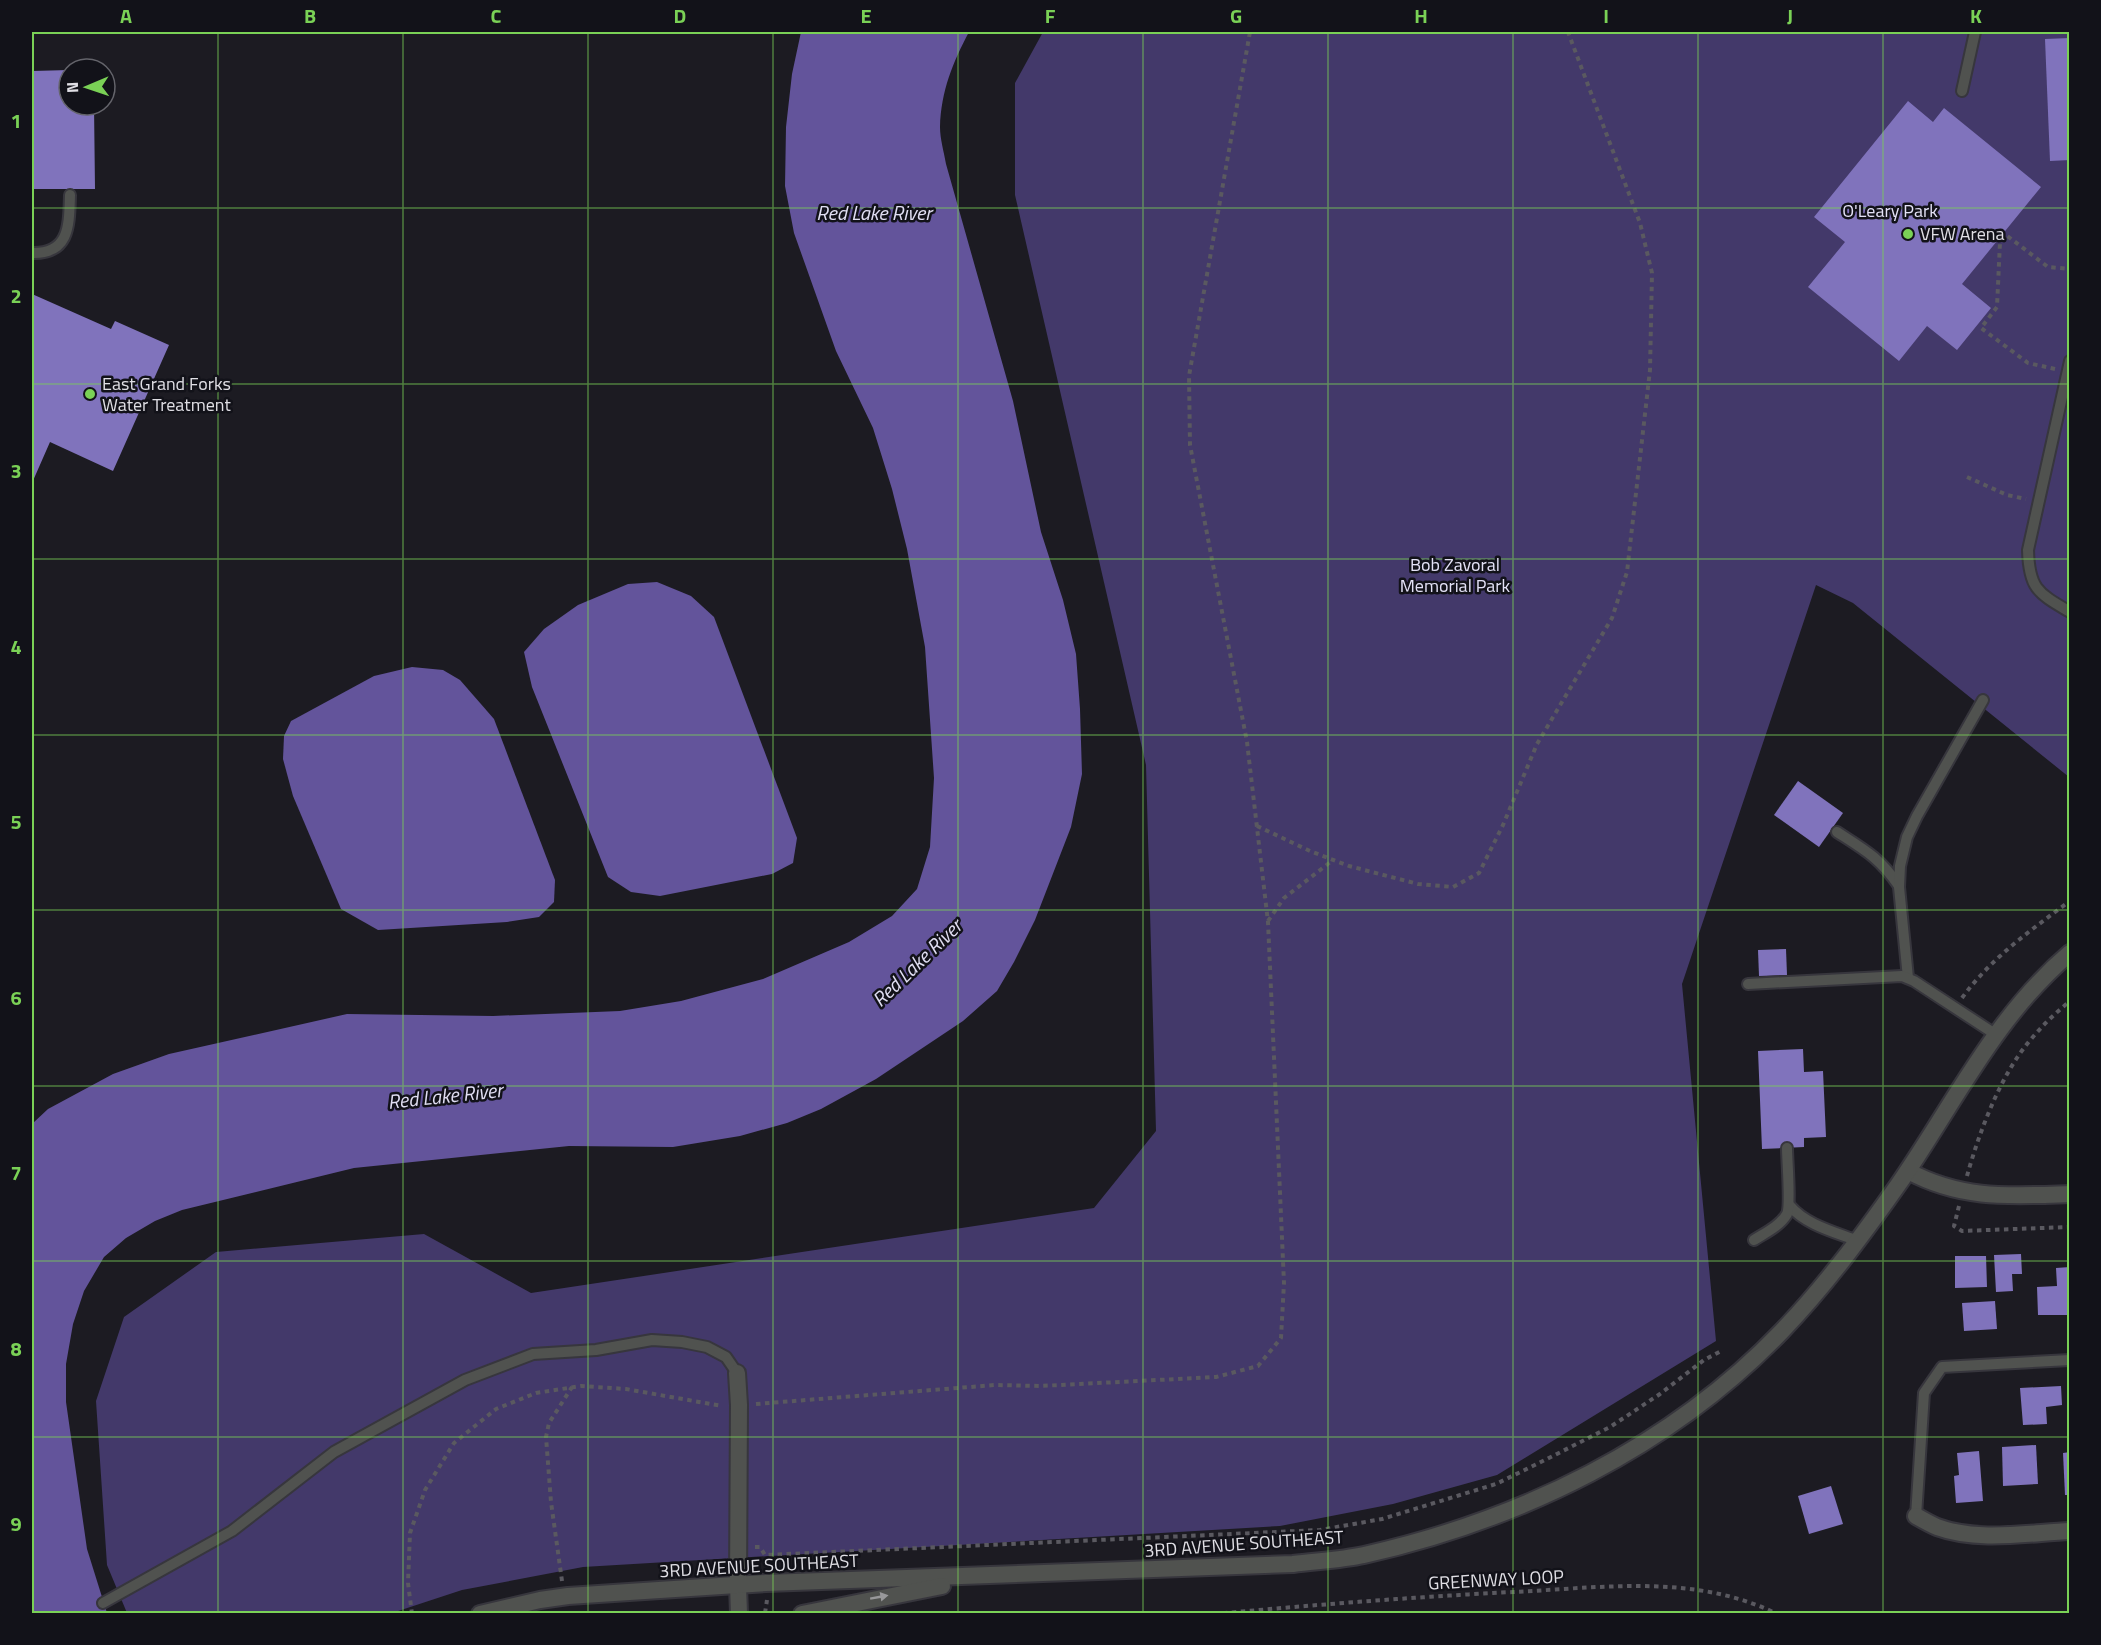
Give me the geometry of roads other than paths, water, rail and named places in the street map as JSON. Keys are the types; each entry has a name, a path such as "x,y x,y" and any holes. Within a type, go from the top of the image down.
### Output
{"street":[{"name":"3RD AVENUE SOUTHEAST","path":"480,1614 568,1596 738,1585 1293,1564 1362,1555 1427,1539 1499,1515 1585,1477 1638,1446 1693,1408 1742,1369 1781,1332 1813,1297 1908,1171 1995,1034 2049,970 2070,953"},
{"path":"1908,1171 1939,1186 1963,1192 2006,1196 2070,1194"},
{"path":"737,1373 739,1614"},
{"path":"1916,1516 1937,1527 1964,1533 1990,1535 2070,1531"},
{"path":"802,1614 998,1576"}],"lane":[{"path":"1962,91 1975,32"},
{"path":"32,253 45,253 57,247 66,235 70,195"},
{"path":"2068,366 2028,550 2028,567 2033,585 2046,598 2070,612"},
{"path":"1908,978 1899,887 1900,866 1907,837 1983,700"},
{"path":"1837,832 1870,853 1886,867 1899,887"},
{"path":"1748,984 1887,975 1908,978 1995,1034"},
{"path":"1754,1240 1783,1220 1790,1206 1787,1148"},
{"path":"1790,1206 1810,1221 1857,1241"},
{"path":"103,1603 232,1531 334,1452 465,1380 533,1354 596,1350 651,1340 682,1342 707,1347 726,1357 737,1373"},
{"path":"1916,1516 1924,1393 1942,1367 2070,1360"}],"water":[{"name":"Red Lake River","path":"801,32 969,32 945,89 940,127 941,141 1013,401 1041,532 1063,600 1076,654 1082,774 1071,827 1035,920 997,991 963,1021 876,1079 821,1109 787,1123 740,1136 673,1147 569,1146 354,1168 182,1210 155,1221 126,1238 104,1257 84,1291 73,1324 66,1364 66,1402 87,1549 107,1613 32,1613 32,1124 48,1109 113,1074 169,1054 347,1014 493,1016 620,1011 681,1001 763,979 849,942 892,916 917,889 930,847 934,778 925,647 907,549 873,428 836,351 794,233 785,186 786,127 792,74"},
{"path":"657,582 691,596 714,617 797,838 793,863 772,874 660,896 631,892 608,877 532,687 524,652 544,629 578,605 628,584"},
{"path":"412,667 443,670 460,680 494,719 555,880 554,902 539,917 507,922 378,930 341,909 293,796 283,759 284,736 291,721 374,676"}],"place":[{"name":"VFW Arena","path":"1908,234"},
{"name":"East Grand Forks Water Treatment","path":"90,394"}],"park label":[{"name":"O'Leary Park","path":"1890,211"},
{"name":"Bob Zavoral Memorial Park","path":"1455,575"}]}
